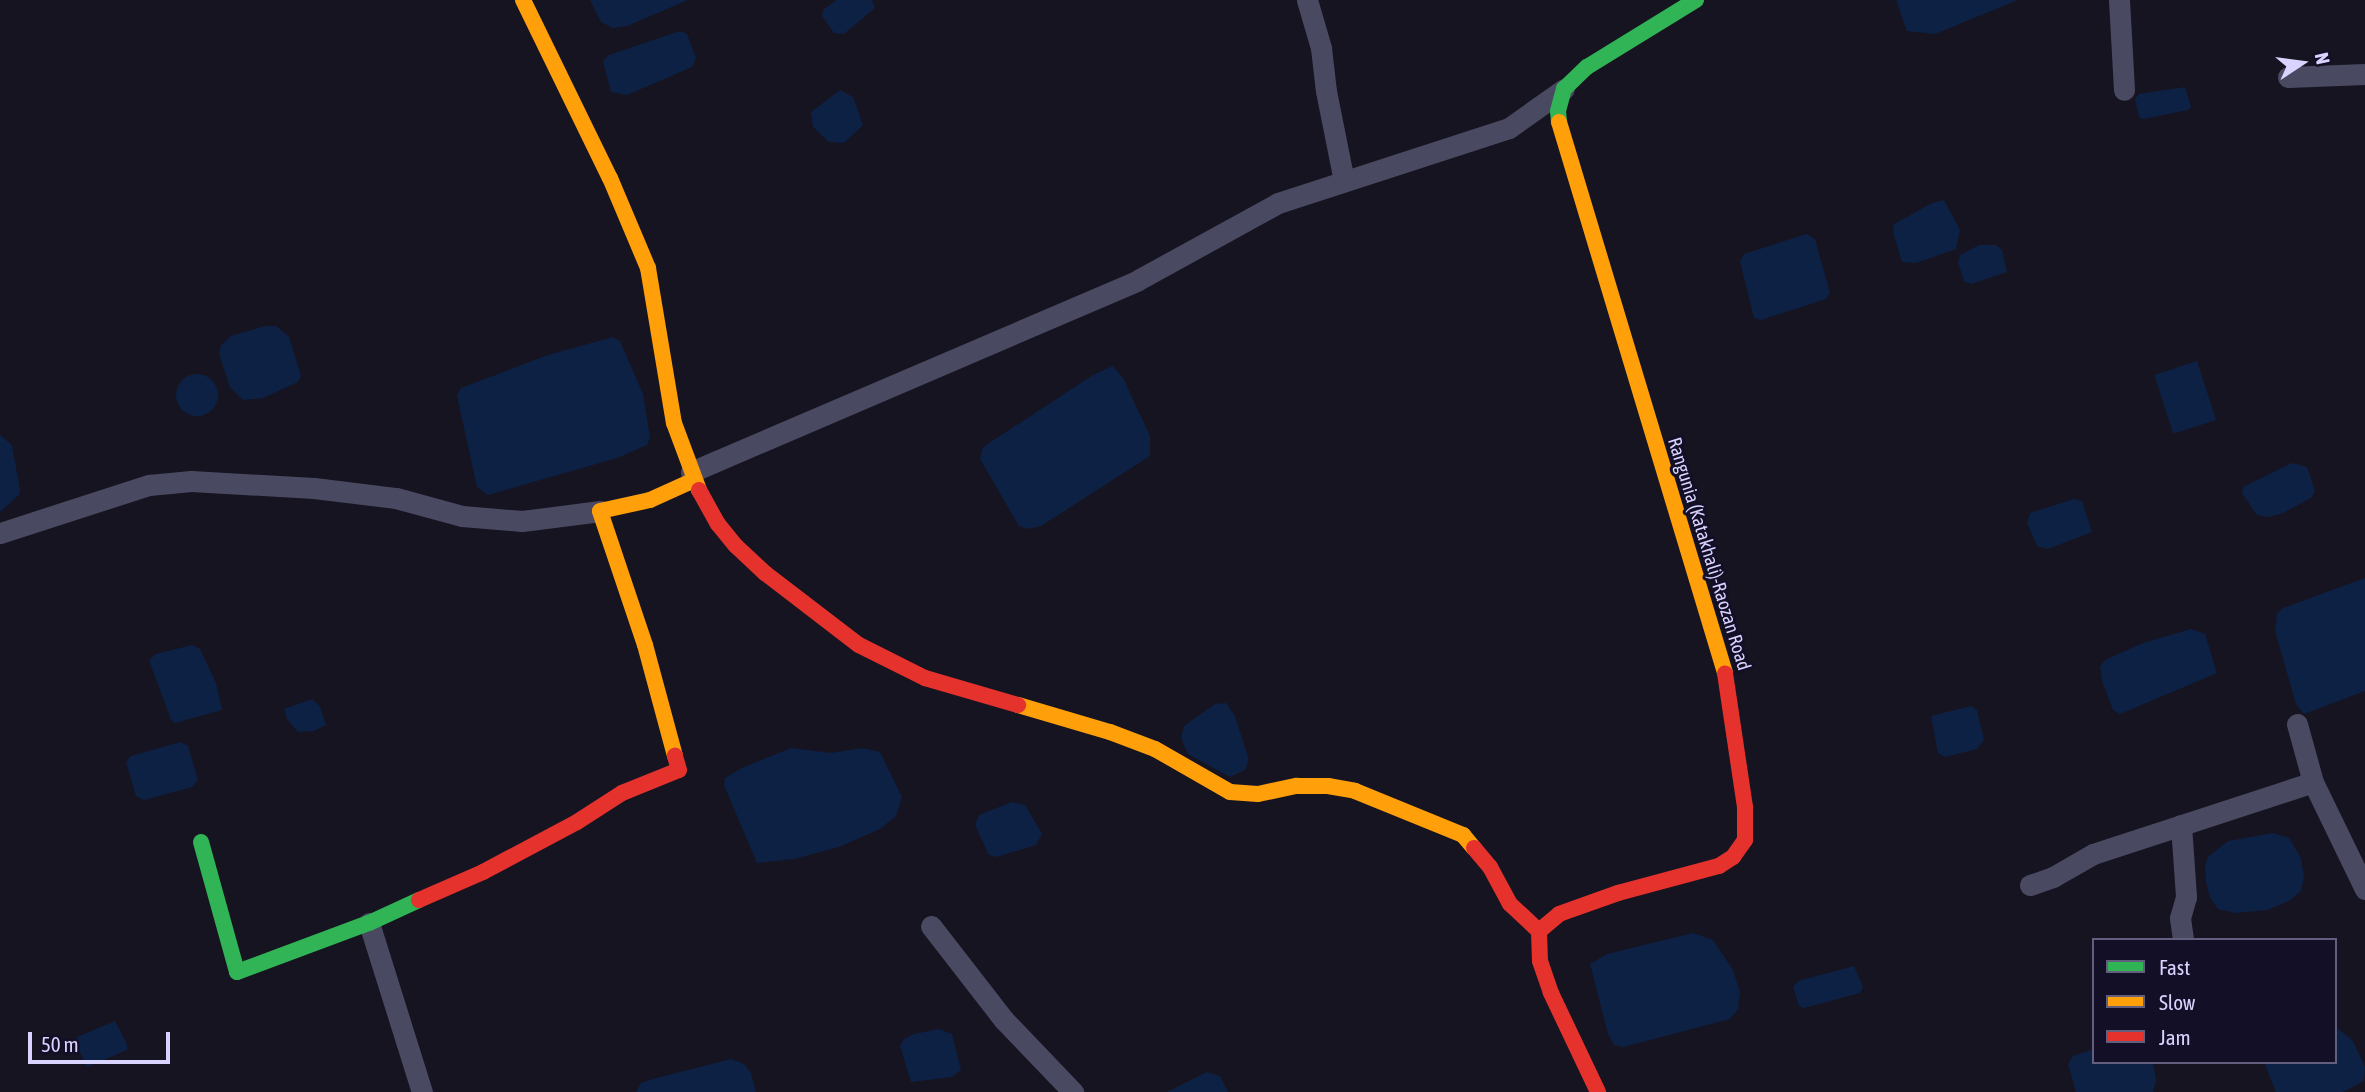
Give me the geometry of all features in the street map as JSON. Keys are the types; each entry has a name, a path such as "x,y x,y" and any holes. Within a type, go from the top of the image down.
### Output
{"street":[{"path":"523,0 610,178 648,268 674,423 693,476 718,524 736,546 796,598 859,645 925,678 1110,732 1155,749 1230,792 1258,794 1297,786 1341,788 1456,832 1473,843 1510,904 1539,931 1540,961 1551,993 1567,1032 1598,1092"},
{"path":"1307,0 1321,48 1326,90 1344,181"},
{"path":"0,533 149,485 191,481 355,493 396,498 463,516 522,521 625,508 650,500 693,476 1138,280 1278,202 1509,128 1564,89 1587,67 1696,0"},
{"path":"2119,0 2124,90"},
{"path":"2288,77 2365,74"},
{"name":"Rangunia (Katakhali)-Raozan Road","path":"1539,931 1559,914 1618,893 1719,866 1733,857 1745,840 1745,807 1724,666 1559,126 1559,101 1564,89"},
{"path":"201,842 237,972 369,923 483,872 577,822 622,793 679,770 645,645 600,511"},
{"path":"2297,724 2312,782 2358,855 2365,888"},
{"path":"2030,885 2053,877 2093,854 2312,782"},
{"path":"2181,825 2186,897 2180,918 2183,938"},
{"path":"369,923 422,1092"},
{"path":"931,926 1004,1020 1073,1092"}],"water":[{"path":"590,0 688,0 627,26 613,28 601,22"},
{"path":"837,0 872,0 875,8 844,34 834,33 822,16 823,10"},
{"path":"1896,0 2018,0 1935,34 1907,31"},
{"path":"680,31 687,34 696,58 692,67 627,95 611,92 603,61 609,55"},
{"path":"2185,87 2191,107 2188,110 2143,119 2139,117 2135,99 2139,94"},
{"path":"840,90 853,97 863,125 844,143 829,142 813,127 811,112"},
{"path":"1944,200 1960,230 1956,249 1916,263 1902,262 1893,232 1894,224 1932,203"},
{"path":"1806,234 1815,239 1830,293 1826,299 1761,320 1754,318 1740,261 1744,254"},
{"path":"1979,245 1996,245 2002,250 2007,272 1971,284 1964,281 1958,262 1960,255"},
{"path":"265,326 276,326 289,337 301,376 298,382 263,398 243,400 230,387 219,354 221,345 231,336"},
{"path":"613,337 620,341 643,394 650,438 647,445 617,458 488,495 477,487 457,396 461,388 548,355"},
{"path":"2197,361 2216,420 2173,434 2154,375"},
{"path":"1113,366 1123,378 1150,436 1150,456 1041,526 1029,529 1019,526 980,459 983,447 1093,375"},
{"path":"197,374 212,380 218,395 212,410 197,416 182,410 176,395 182,380"},
{"path":"0,435 12,445 20,490 19,495 0,512"},
{"path":"2292,463 2307,467 2315,491 2311,498 2281,514 2267,517 2257,515 2242,493 2243,487"},
{"path":"2074,499 2082,501 2092,532 2048,549 2037,546 2027,523 2030,513"},
{"path":"2365,578 2365,691 2304,714 2296,704 2275,631 2277,614 2283,608"},
{"path":"2191,629 2205,634 2217,673 2120,714 2113,710 2102,681 2100,667 2105,660 2143,643"},
{"path":"192,645 200,649 216,683 222,710 175,723 171,720 149,660 156,654"},
{"path":"312,699 320,707 326,725 314,731 298,732 287,719 284,709"},
{"path":"1226,703 1235,716 1249,760 1245,770 1230,777 1188,754 1181,738 1184,726 1215,704"},
{"path":"1971,706 1977,710 1984,740 1977,749 1945,757 1938,753 1931,716"},
{"path":"180,742 188,746 198,780 192,787 144,800 136,796 126,762 131,756"},
{"path":"791,748 831,753 862,748 880,752 902,797 896,816 880,829 839,847 794,859 757,863 724,785 725,778"},
{"path":"1012,802 1025,805 1042,834 1036,845 997,857 989,855 975,825 979,815"},
{"path":"2273,833 2289,838 2301,858 2304,878 2301,891 2289,901 2267,910 2235,913 2218,909 2210,898 2206,882 2205,866 2208,857 2228,841"},
{"path":"1693,933 1713,940 1733,970 1740,992 1738,1009 1730,1019 1623,1047 1614,1045 1608,1034 1590,964 1607,954"},
{"path":"1854,966 1863,987 1860,993 1804,1008 1799,1006 1793,987 1798,981"},
{"path":"115,1021 127,1044 127,1050 87,1067 76,1044 77,1037"},
{"path":"2337,1028 2353,1041 2365,1067 2364,1081 2343,1092 2276,1092 2265,1064 2337,1064"},
{"path":"939,1029 952,1034 961,1070 952,1077 911,1082 900,1046 904,1039 914,1034"},
{"path":"2092,1050 2092,1064 2153,1064 2156,1080 2153,1092 2076,1092 2068,1064 2073,1056"},
{"path":"731,1059 744,1064 751,1073 756,1092 636,1092 641,1083"},
{"path":"1207,1072 1220,1076 1228,1092 1167,1092"}],"traffic: fast":[{"path":"1559,122 1558,111 1564,89 1587,67 1696,0"},
{"path":"201,842 237,972 369,923 419,900"}],"traffic: slow":[{"path":"523,0 610,178 648,268 674,423 699,490"},
{"path":"1559,122 1725,673"},
{"path":"675,756 645,645 600,511 650,500 694,480"},
{"path":"1018,705 1110,732 1155,749 1230,792 1258,794 1297,786 1328,786 1355,791 1463,835 1474,848"}],"traffic: jam":[{"path":"699,490 718,524 736,546 765,573 859,645 925,678 1018,705"},
{"path":"1598,1092 1551,993 1540,961 1539,931 1559,914 1618,893 1719,866 1733,857 1745,840 1745,807 1725,673"},
{"path":"419,900 483,872 577,822 622,793 679,770 675,756"},
{"path":"1474,848 1490,867 1510,904 1539,931"}]}
